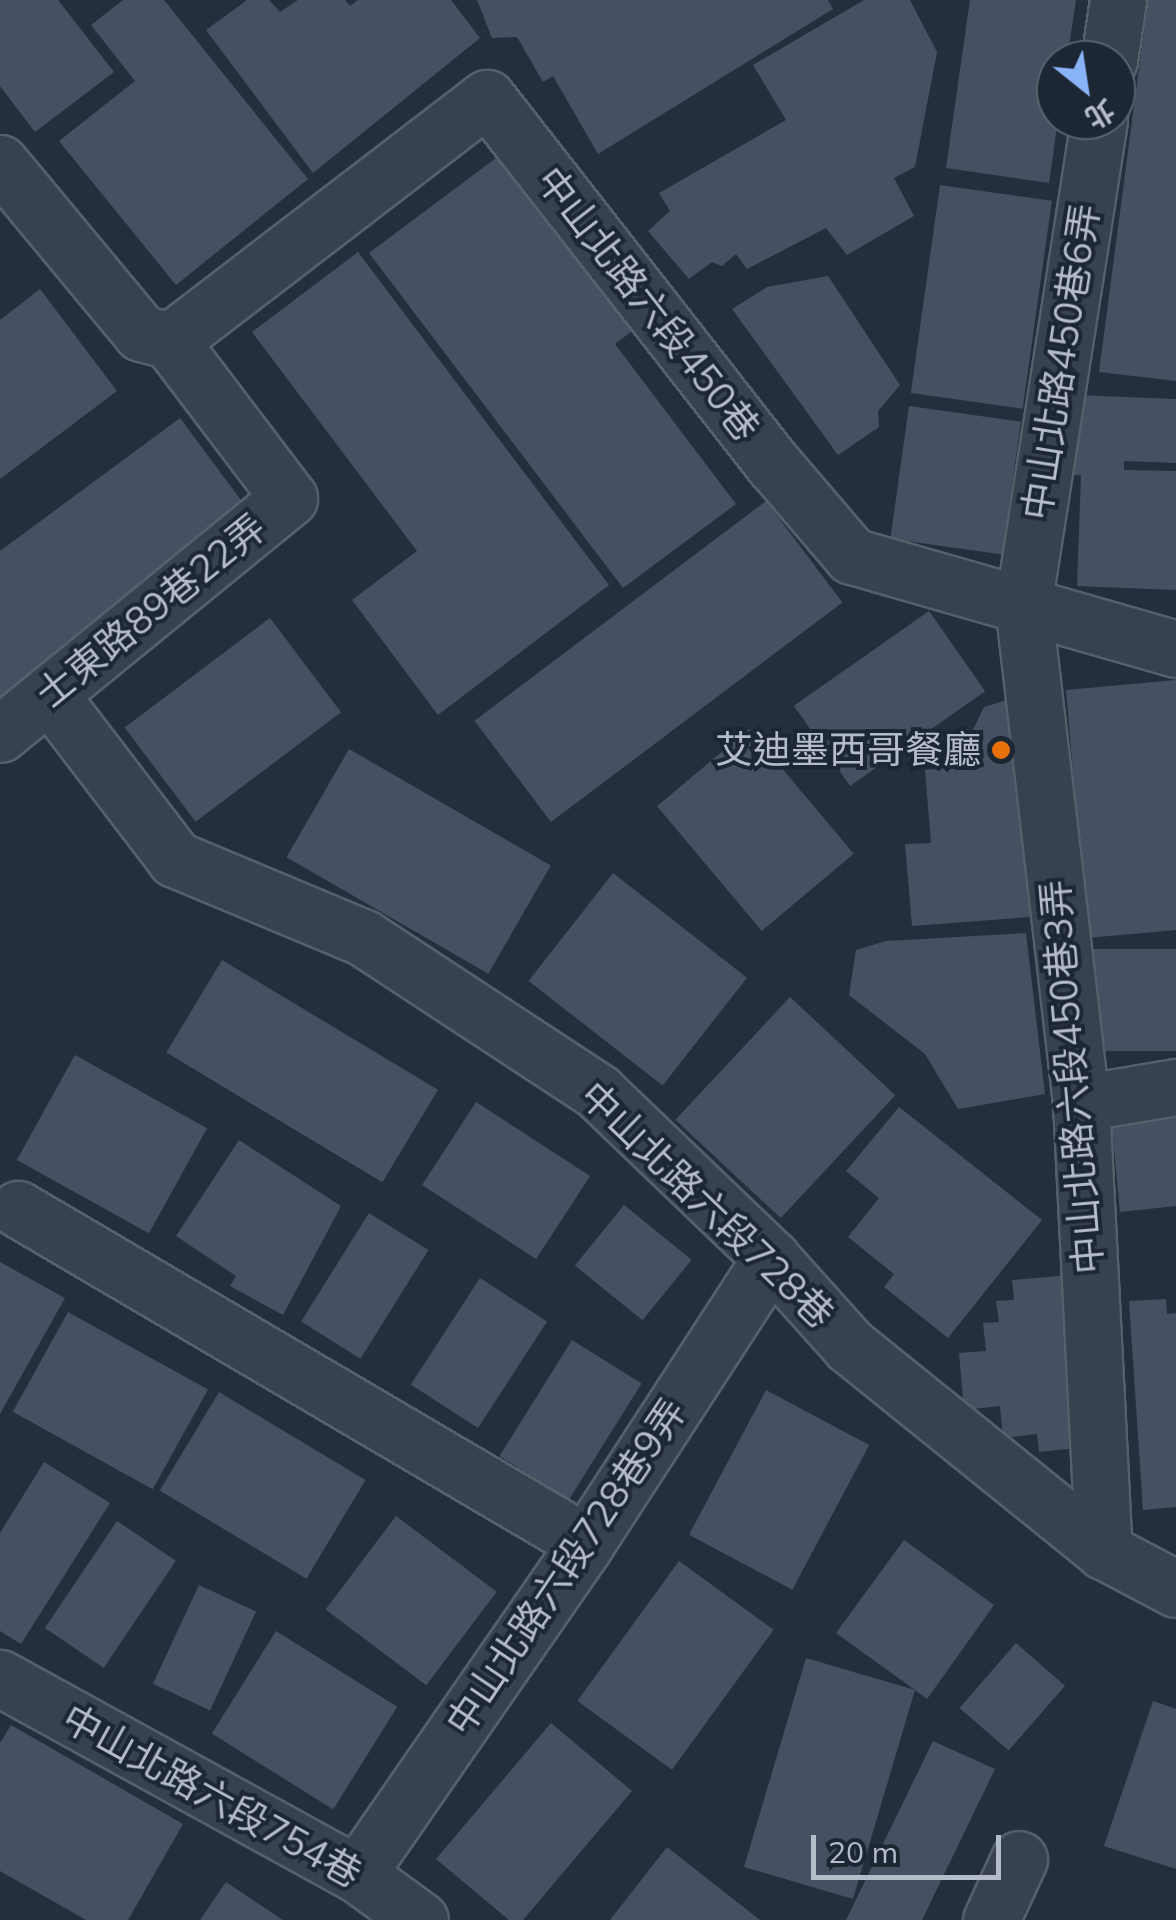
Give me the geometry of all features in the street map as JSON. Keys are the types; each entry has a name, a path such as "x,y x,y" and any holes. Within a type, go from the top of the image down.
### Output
{"street":[{"path":"1112,40 1118,0"},
{"name":"中山北路六段450巷","path":"170,341 487,98 775,466 852,556 1176,648"},
{"name":"中山北路450巷6弄","path":"1023,604 1096,140"},
{"path":"11,197 141,332 170,341"},
{"name":"士東路89巷22弄","path":"0,734 289,498 170,341"},
{"name":"中山北路六段450巷3弄","path":"1023,604 1081,1103 1104,1552"},
{"name":"中山北路六段728巷","path":"49,694 175,859 364,938 598,1092 772,1258 850,1346 1104,1552 1176,1589"},
{"path":"1081,1103 1176,1087"},
{"path":"18,1209 586,1543"},
{"name":"中山北路六段728巷9弄","path":"358,1874 586,1543 772,1258"},
{"name":"中山北路六段754巷","path":"0,1678 358,1874 420,1920"},
{"path":"991,1920 1020,1859"}],"building":[{"path":"0,0 58,0 114,72 35,132 0,86"},
{"path":"123,0 164,0 308,179 176,285 59,141 135,81 91,25"},
{"path":"247,0 269,0 280,12 298,0 345,0 350,6 358,0 451,0 480,38 313,173 206,30"},
{"path":"477,0 828,0 833,9 598,154 553,76 543,82 517,37 492,38"},
{"path":"864,0 910,0 937,52 915,167 894,178 914,216 847,255 826,228 747,269 736,254 722,266 712,262 689,279 648,231 670,211 659,193 786,120 753,65"},
{"path":"970,0 1076,0 1070,40 1036,40 1036,140 1055,140 1049,183 946,168"},
{"path":"1148,0 1176,0 1176,381 1099,372 1130,140 1136,140 1136,91"},
{"path":"508,149 641,324 615,344 736,504 623,588 369,253"},
{"path":"940,185 1052,201 1023,409 911,393"},
{"path":"358,252 609,585 438,715 352,600 417,551 252,332"},
{"path":"828,276 900,385 878,411 879,427 838,455 732,309 767,287"},
{"path":"40,289 117,391 0,479 0,320"},
{"path":"1075,395 1176,399 1176,463 1124,461 1124,470 1176,471 1176,590 1077,586 1081,475 1071,475"},
{"path":"909,406 1021,422 1002,554 890,539"},
{"path":"180,418 261,527 0,719 0,551"},
{"path":"766,501 842,602 551,822 474,721"},
{"path":"929,611 985,691 850,786 794,706"},
{"path":"270,618 341,712 196,822 125,728"},
{"path":"1176,680 1176,930 1087,938 1066,690"},
{"path":"1010,699 1043,916 912,926 905,844 931,843 925,770 955,767 984,707"},
{"path":"749,729 854,854 762,931 657,806"},
{"path":"349,749 551,866 488,974 286,857"},
{"path":"613,873 747,978 663,1086 529,981"},
{"path":"1026,933 1045,1094 958,1109 925,1054 849,995 856,950 886,941"},
{"path":"1091,949 1176,949 1176,1051 1091,1051"},
{"path":"222,960 438,1090 382,1182 166,1053"},
{"path":"790,997 895,1095 781,1218 675,1120"},
{"path":"75,1055 207,1128 149,1233 17,1160"},
{"path":"476,1102 590,1176 536,1259 422,1185"},
{"path":"899,1107 1042,1220 948,1338 884,1287 894,1274 848,1237 879,1198 846,1171"},
{"path":"1176,1110 1176,1206 1120,1212 1111,1117"},
{"path":"239,1140 341,1206 283,1315 230,1286 236,1276 176,1236"},
{"path":"624,1205 692,1260 643,1320 575,1266"},
{"path":"369,1213 428,1250 361,1359 301,1322"},
{"path":"0,1262 65,1298 0,1414"},
{"path":"1070,1275 1086,1447 1039,1452 1037,1434 1003,1438 1000,1406 964,1410 959,1353 986,1351 983,1323 999,1322 996,1301 1014,1300 1012,1280"},
{"path":"480,1278 547,1322 478,1428 411,1385"},
{"path":"1166,1299 1167,1314 1176,1313 1176,1507 1143,1510 1129,1301"},
{"path":"68,1312 208,1390 153,1489 13,1412"},
{"path":"572,1340 642,1383 569,1500 499,1456"},
{"path":"766,1390 869,1445 792,1590 689,1535"},
{"path":"219,1392 366,1480 306,1579 160,1491"},
{"path":"44,1462 110,1503 21,1644 0,1631 0,1533"},
{"path":"396,1516 497,1592 426,1685 326,1609"},
{"path":"117,1521 176,1561 104,1668 45,1628"},
{"path":"904,1540 994,1605 927,1699 836,1633"},
{"path":"679,1561 774,1630 672,1770 577,1701"},
{"path":"199,1585 256,1612 210,1710 153,1684"},
{"path":"276,1631 397,1707 333,1809 212,1734"},
{"path":"1016,1643 1065,1686 1009,1751 960,1708"},
{"path":"806,1658 915,1690 853,1899 744,1867"},
{"path":"1153,1701 1176,1709 1176,1869 1104,1846"},
{"path":"551,1723 632,1791 523,1920 509,1920 436,1859"},
{"path":"11,1725 183,1824 128,1920 86,1920 0,1871 0,1743"},
{"path":"933,1741 995,1769 922,1920 846,1920"},
{"path":"667,1847 760,1920 610,1920"},
{"path":"226,1882 283,1920 200,1920"}],"place":[{"name":"艾迪墨西哥餐廳","path":"1001,750"}]}
